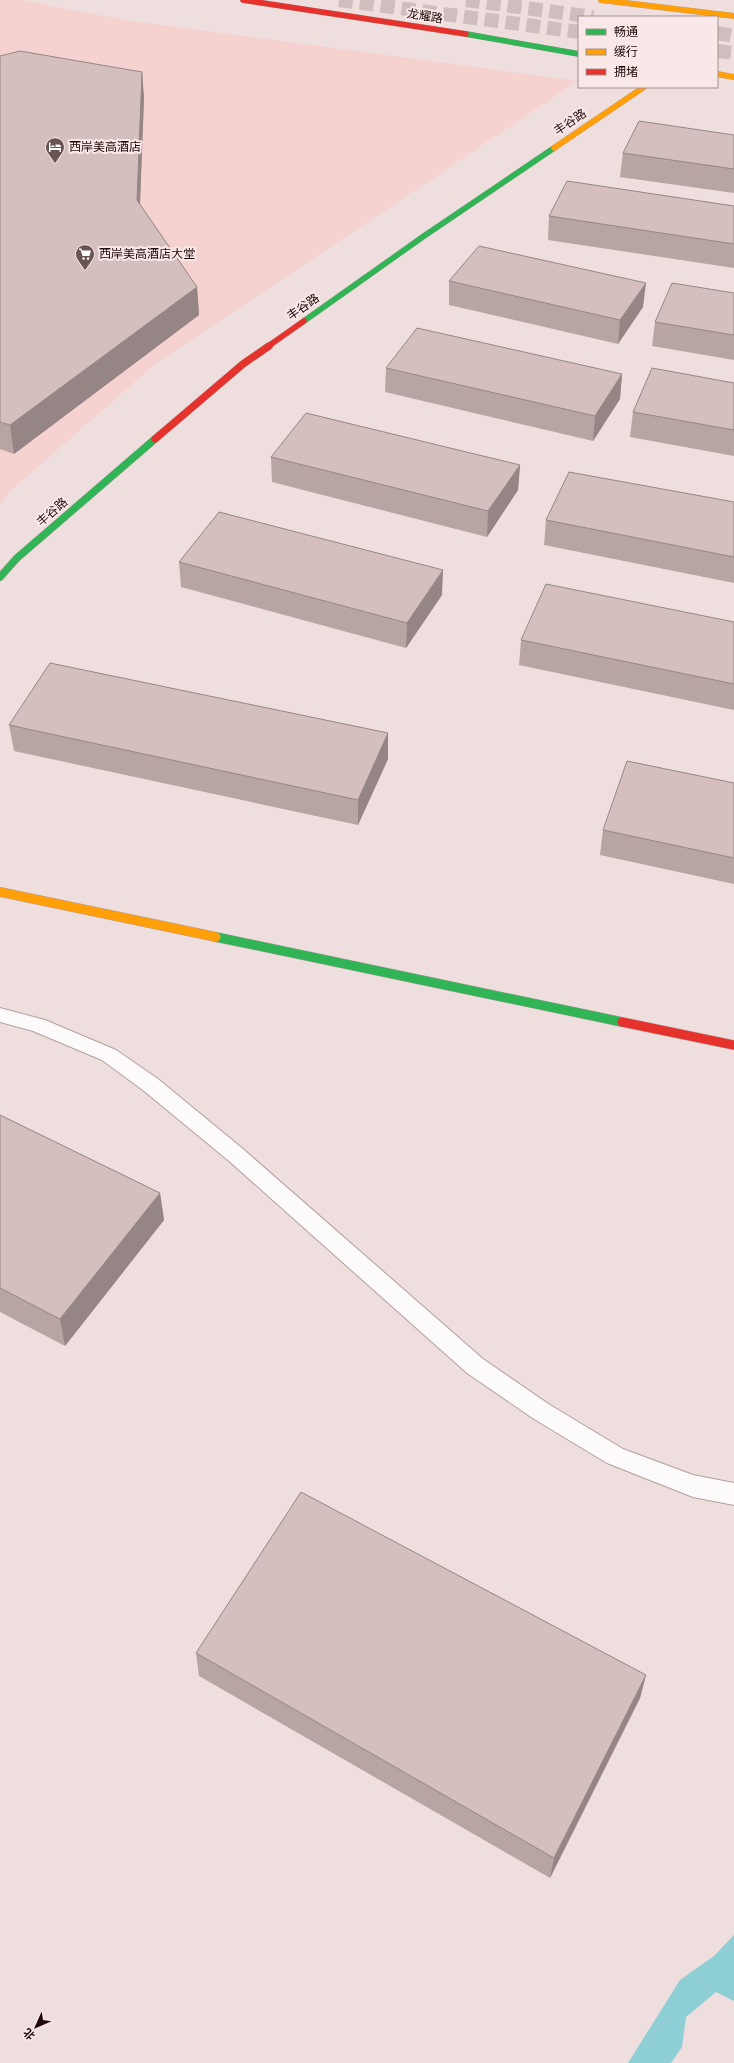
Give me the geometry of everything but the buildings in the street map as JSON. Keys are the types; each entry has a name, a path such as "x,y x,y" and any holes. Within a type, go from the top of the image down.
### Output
{"street":[{"name":"龙耀路","path":"243,0 462,33 578,54"},
{"path":"601,0 734,16"},
{"path":"718,74 734,77"},
{"name":"丰谷路","path":"0,577 17,558 243,364 424,236 643,88"},
{"path":"0,892 734,1045"}],"lane":[{"path":"0,1016 38,1025 110,1056 151,1085 236,1155 475,1366 542,1412 615,1456 693,1486 734,1494"}],"shaded area":[{"path":"0,0 22,0 125,20 578,81 154,365 8,493 0,504"}],"water":[{"path":"734,1935 734,2001 716,1992 686,2017 682,2047 671,2063 628,2063 680,1980 714,1956"}],"tunnel":[{"path":"339,0 578,32"},
{"path":"466,0 586,16"},
{"path":"718,33 734,36"},
{"path":"718,51 734,53"}],"traffic: fast":[{"path":"466,34 578,54"},
{"path":"304,321 424,236 554,148"},
{"path":"0,577 17,558 155,439"},
{"path":"216,937 622,1022"}],"traffic: slow":[{"path":"601,0 734,16"},
{"path":"718,74 734,77"},
{"path":"554,148 643,88"},
{"path":"0,892 216,937"}],"traffic: jam":[{"path":"243,0 466,34"},
{"path":"155,439 243,364 304,321"},
{"path":"622,1022 734,1045"}],"place":[{"name":"西岸美高酒店","path":"55,164"},
{"name":"西岸美高酒店大堂","path":"85,271"}]}
